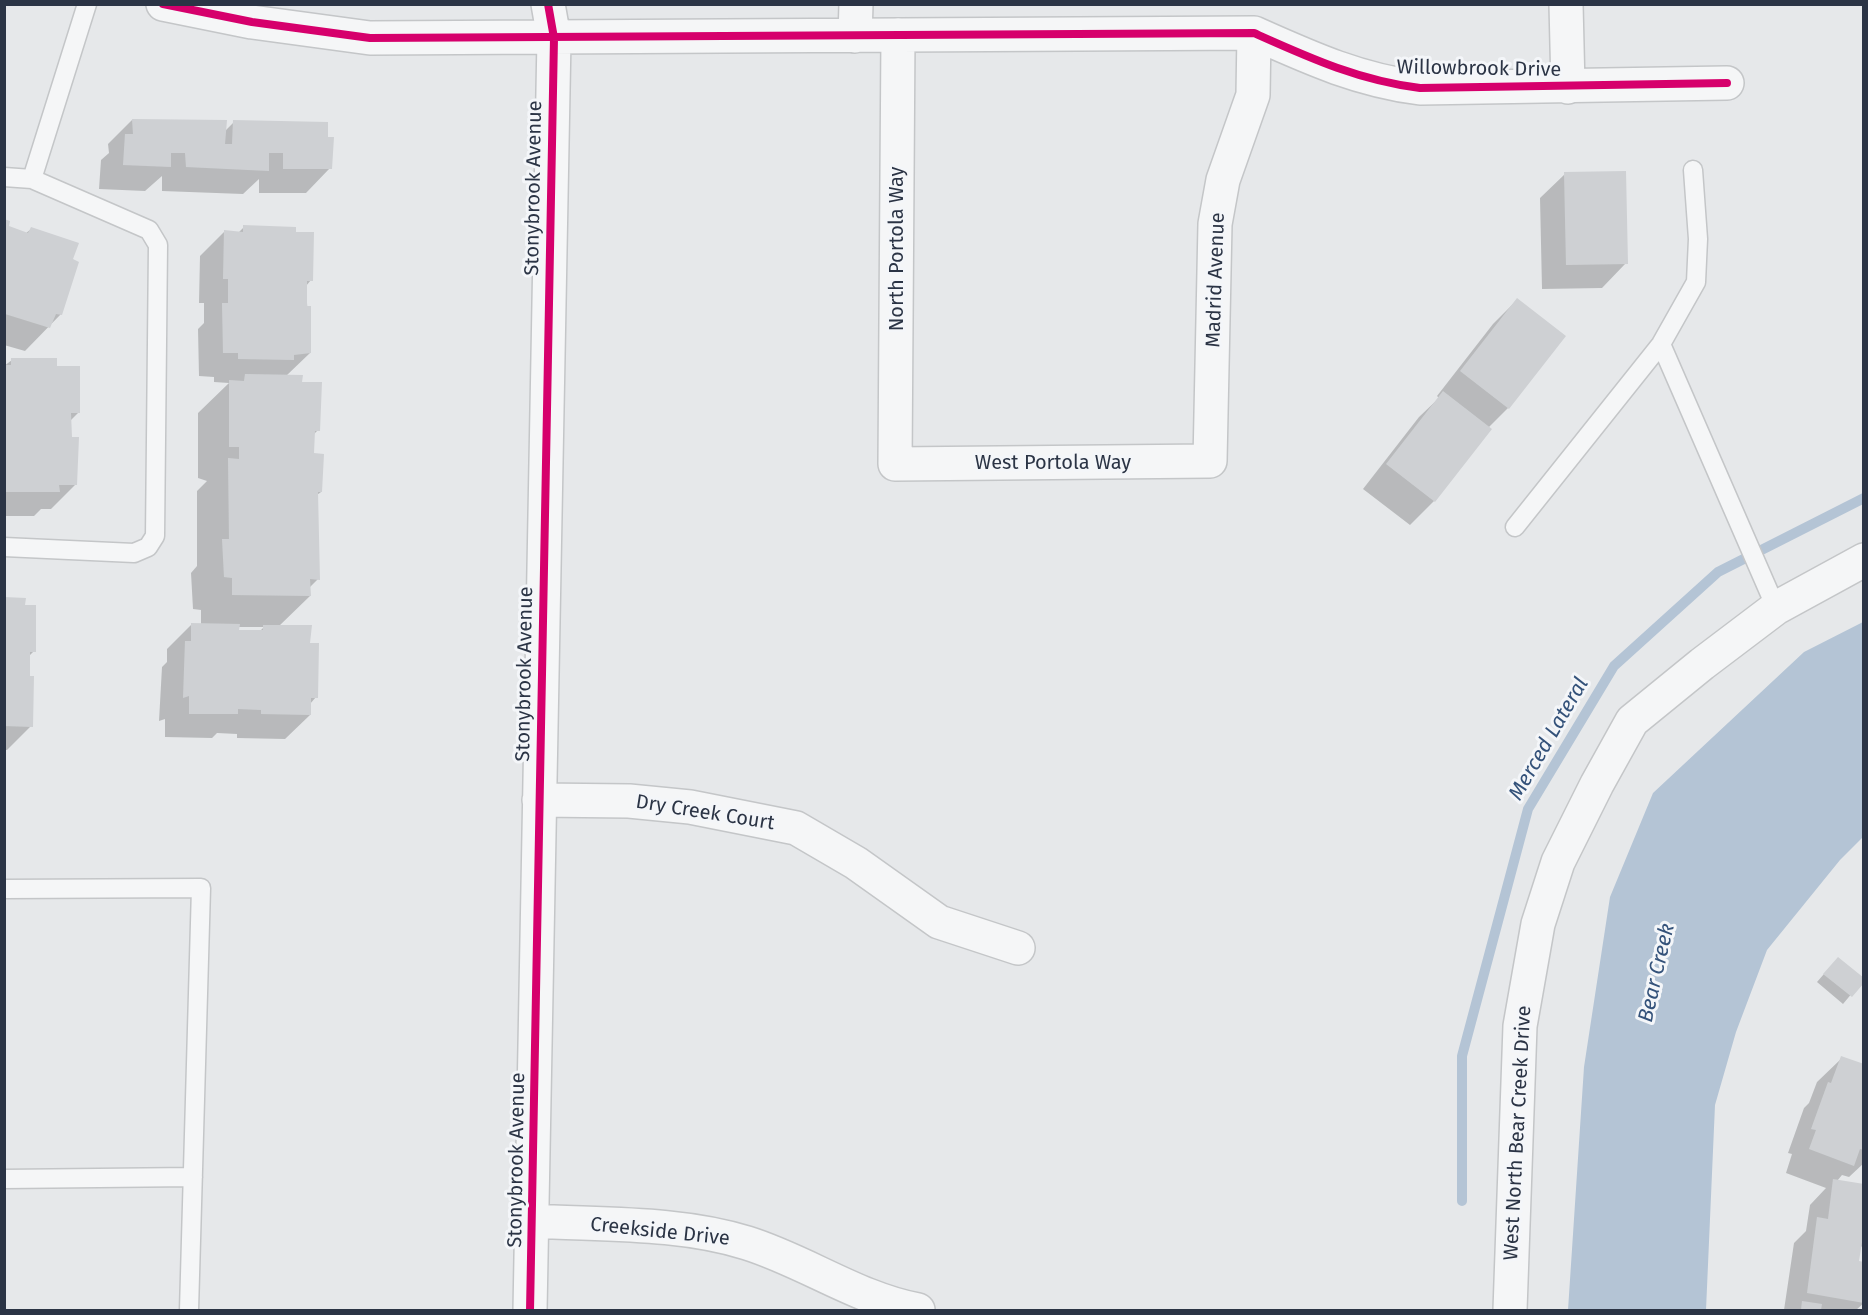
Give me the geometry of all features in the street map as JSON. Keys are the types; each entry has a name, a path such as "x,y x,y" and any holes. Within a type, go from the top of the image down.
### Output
{"street":[{"name":"Willowbrook Drive","path":"164,4 252,22 370,38 554,38 855,20 898,35 1254,33 1337,70 1387,84 1420,88 1727,84"},
{"name":"Stonybrook Avenue","path":"530,1311 554,38 548,4"},
{"path":"1566,4 1568,87"},
{"name":"Madrid Avenue","path":"1210,461 1215,224 1223,180 1253,95 1254,33"},
{"name":"North Portola Way","path":"896,464 898,35"},
{"name":"West Portola Way","path":"896,464 1210,461"},
{"name":"West North Bear Creek Drive","path":"1510,1311 1520,1026 1538,924 1558,862 1632,721 1776,608 1863,560"},
{"name":"Dry Creek Court","path":"539,800 630,801 690,807 796,828 856,863 939,922 1018,948"},
{"name":"Creekside Drive","path":"533,1221 667,1229 747,1243 862,1292 918,1311"}],"lane":[{"path":"32,179 87,4"},
{"path":"1515,527 1661,344 1696,282 1698,239 1693,170"},
{"path":"4,177 32,179 149,230 158,245 155,536 148,547 134,553 4,547"},
{"path":"1661,344 1776,608"},
{"path":"4,889 201,888 189,1311"},
{"path":"4,1179 193,1177"}],"water":[{"name":"Bear Creek","path":"1863,622 1863,837 1840,860 1767,950 1736,1032 1715,1105 1706,1310 1568,1310 1584,1067 1610,897 1653,793 1804,652"}],"building":[{"path":"132,119 227,120 225,144 232,144 233,120 328,122 328,137 334,137 332,169 283,169 283,153 269,153 269,171 186,167 185,153 171,153 171,167 123,165 125,134 133,134"},
{"path":"1626,171 1628,264 1566,265 1564,172"},
{"path":"4,219 10,221 9,226 28,233 31,227 79,243 73,259 79,262 62,315 56,314 50,328 5,314"},
{"path":"243,225 296,227 296,232 314,232 313,281 307,281 307,306 311,306 311,353 294,355 294,360 238,359 238,353 223,353 222,303 228,303 228,279 223,279 224,230 243,232"},
{"path":"1517,298 1566,336 1509,409 1460,371"},
{"path":"11,358 57,358 57,366 80,366 80,413 71,413 72,437 79,437 77,485 59,485 60,492 4,492 4,365 11,365"},
{"path":"245,374 303,375 302,382 322,382 320,431 315,431 314,453 324,454 322,492 318,492 320,580 310,579 311,596 232,595 232,578 224,577 222,539 229,539 228,458 239,459 239,447 229,447 229,380 244,381"},
{"path":"1443,391 1492,429 1435,502 1386,464"},
{"path":"4,597 26,598 25,605 36,605 36,652 30,652 30,676 34,676 33,727 4,726"},
{"path":"191,623 240,624 239,630 263,630 263,625 312,625 310,643 319,643 318,698 311,698 311,715 261,714 261,710 238,709 238,714 189,714 189,696 183,698 185,641 191,641"},
{"path":"1838,957 1864,978 1864,983 1852,997 1823,974"},
{"path":"1841,1056 1864,1064 1864,1150 1860,1149 1854,1166 1809,1149 1816,1130 1811,1129 1828,1082 1831,1083"},
{"path":"1833,1179 1864,1184 1864,1230 1859,1261 1864,1262 1864,1303 1807,1293 1817,1217 1828,1219"},
{"path":"1802,1301 1822,1304 1821,1310 1801,1310"}],"waterway":[{"name":"Merced Lateral","path":"1462,1201 1462,1056 1528,809 1614,666 1718,572 1864,498"}],"cycle path":[{"path":"163,4 252,22 370,38 1254,33 1355,74 1420,88 1727,83"},
{"path":"530,1310 554,38 548,4"}]}
